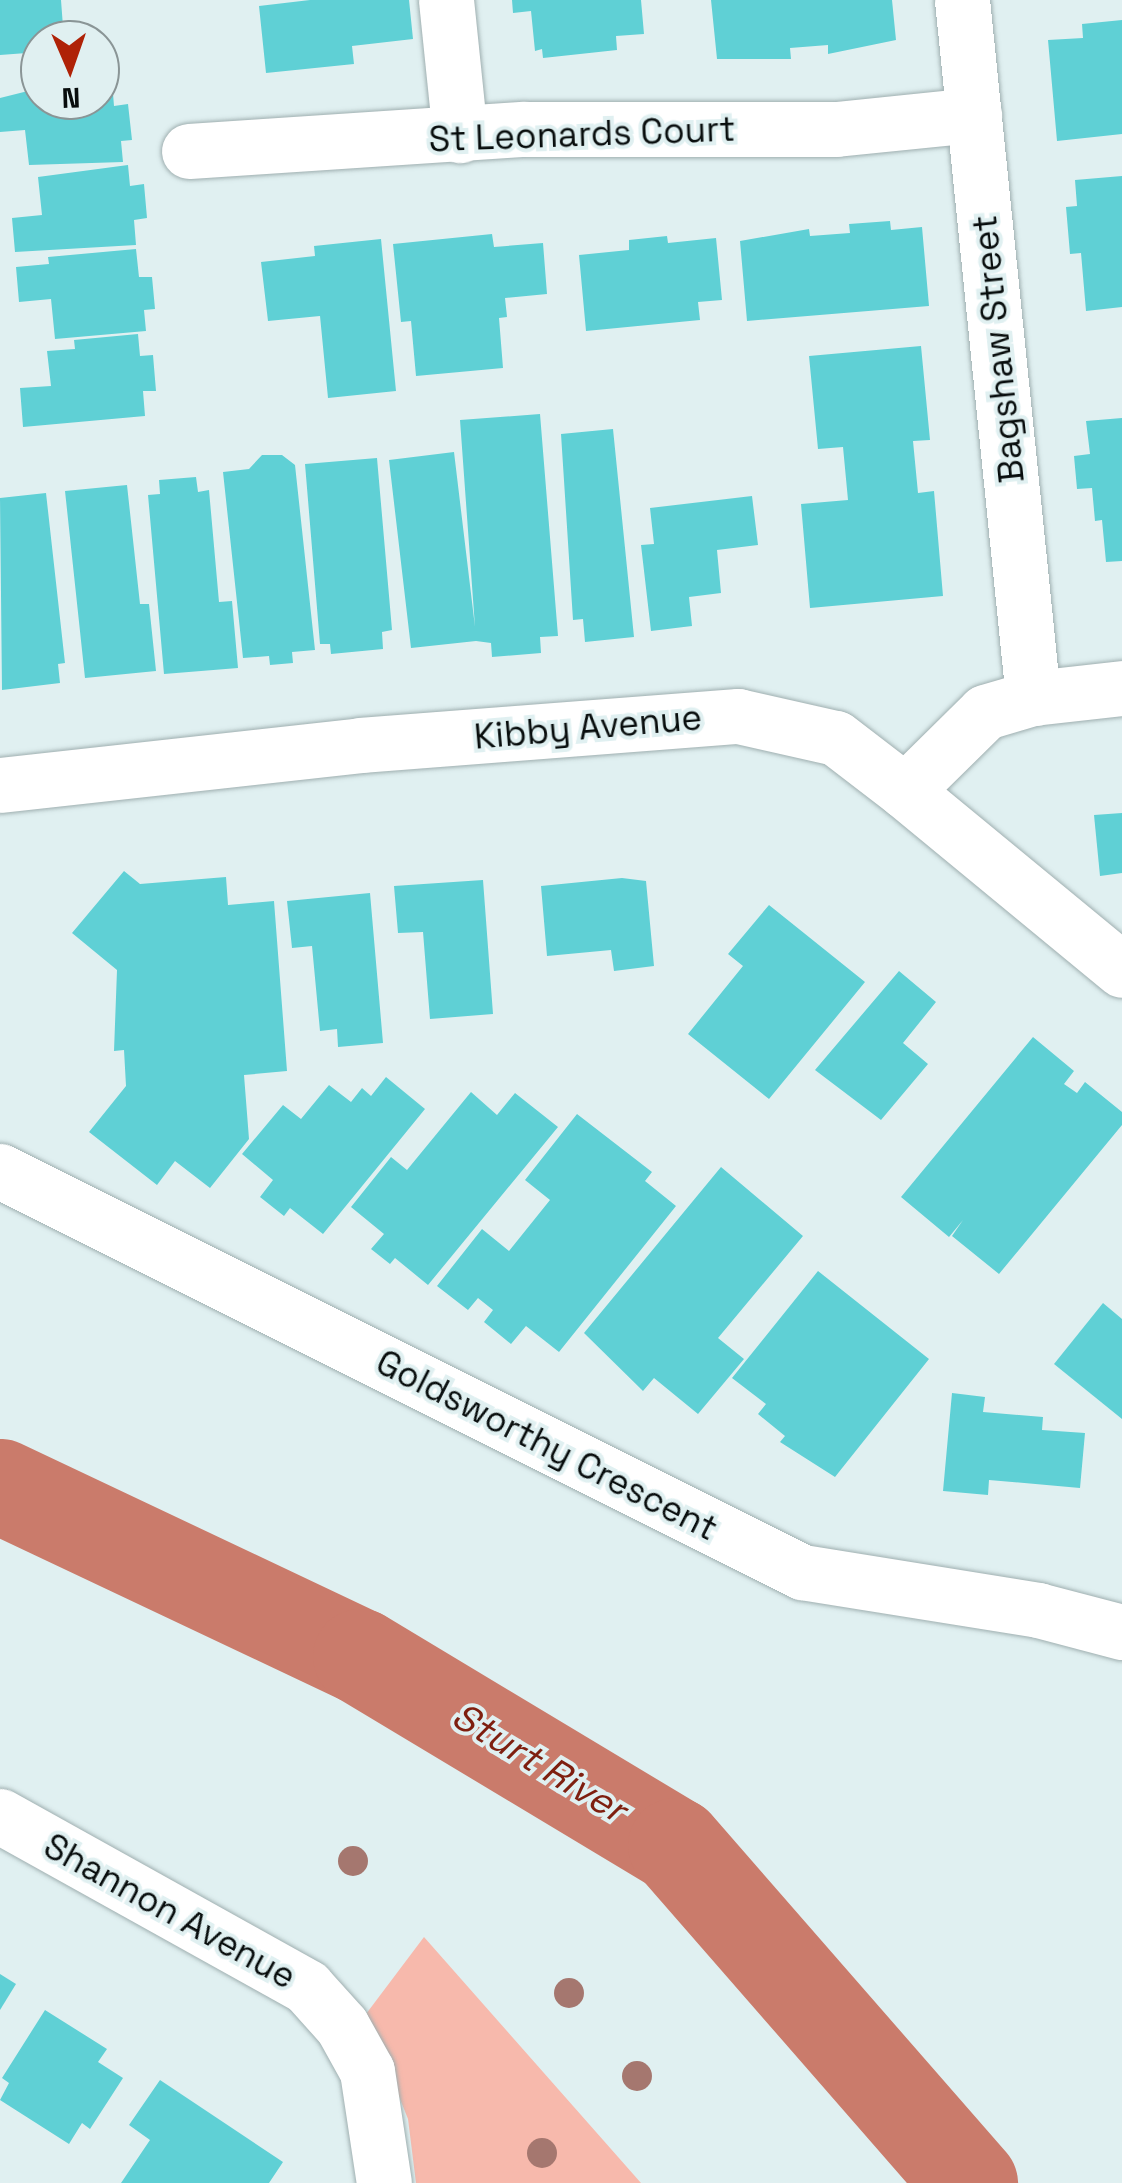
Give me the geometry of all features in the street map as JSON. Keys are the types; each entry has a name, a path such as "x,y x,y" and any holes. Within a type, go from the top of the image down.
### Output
{"street":[{"path":"446,0 460,136"},
{"name":"Bagshaw Street","path":"962,0 1032,698"},
{"name":"St Leonards Court","path":"189,151 524,129 836,130 974,115"},
{"path":"905,791 985,712 1032,698 1122,688"},
{"name":"Kibby Avenue","path":"0,785 360,746 738,716 836,738 1122,970"},
{"name":"Goldsworthy Crescent","path":"0,1172 802,1572 1038,1610 1122,1632"},
{"name":"Shannon Avenue","path":"0,1816 307,1987 342,2026 367,2071 384,2183"}],"shaded area":[{"path":"424,1937 641,2183 416,2183 408,2119 366,2014"}],"building":[{"path":"0,0 61,0 62,20 20,20 20,54 0,55"},
{"path":"310,0 409,0 413,39 352,46 354,64 266,73 259,6"},
{"path":"512,0 641,0 644,34 616,36 617,50 543,58 542,49 535,51 531,11 513,13"},
{"path":"711,0 892,0 896,40 828,54 828,45 790,48 791,59 717,59"},
{"path":"1122,20 1122,134 1057,141 1048,40 1083,38 1082,24"},
{"path":"20,93 20,120 120,120 120,105 128,104 132,140 121,141 123,162 29,165 25,130 0,132 0,98"},
{"path":"128,165 130,186 144,184 147,218 134,220 136,245 15,252 12,218 42,215 38,177"},
{"path":"1122,176 1122,307 1086,311 1081,253 1070,254 1066,207 1077,206 1075,180"},
{"path":"890,221 891,230 922,227 929,306 747,321 740,241 809,229 810,236 850,233 849,224"},
{"path":"492,234 494,247 543,243 547,294 505,298 507,317 499,318 503,368 416,376 411,321 401,322 393,244"},
{"path":"667,236 668,243 716,238 722,300 698,302 700,320 586,331 579,255 629,250 629,240"},
{"path":"381,239 396,391 328,398 320,316 268,321 261,262 315,256 314,246"},
{"path":"136,249 139,277 152,277 155,309 144,310 146,331 55,339 51,299 19,302 16,267 49,264 48,257"},
{"path":"138,334 140,356 153,355 156,391 143,391 145,416 23,427 20,388 51,386 47,351 75,349 74,340"},
{"path":"921,346 930,440 913,441 918,493 934,491 943,596 810,608 801,504 848,500 843,447 818,449 809,356"},
{"path":"540,414 558,636 540,637 541,653 492,657 491,643 476,641 411,648 389,460 454,452 475,627 460,420"},
{"path":"1122,418 1122,561 1106,562 1102,520 1095,521 1092,488 1077,489 1074,456 1090,454 1086,421"},
{"path":"613,429 634,637 585,642 583,619 573,620 561,434"},
{"path":"262,455 282,455 295,465 315,650 292,652 293,663 270,665 269,656 243,658 223,472 249,469"},
{"path":"377,458 392,630 382,632 383,649 331,654 330,644 320,644 305,464"},
{"path":"196,477 198,492 209,490 219,602 232,601 238,668 164,674 148,495 160,494 159,480"},
{"path":"127,485 140,604 149,604 156,671 85,678 65,491"},
{"path":"46,493 65,663 58,664 60,683 2,690 0,498"},
{"path":"752,496 758,545 717,550 721,593 689,597 692,626 651,631 641,545 654,544 650,508"},
{"path":"1122,813 1122,873 1100,876 1094,815"},
{"path":"124,871 140,884 226,877 228,905 274,901 287,1071 244,1075 249,1139 210,1188 175,1161 157,1185 89,1132 126,1086 124,1050 114,1051 117,970 72,933"},
{"path":"622,878 646,881 654,966 614,971 611,950 547,956 541,886"},
{"path":"483,880 493,1014 430,1019 423,932 398,933 394,886"},
{"path":"370,893 383,1043 338,1047 337,1029 320,1031 312,946 292,948 287,901"},
{"path":"769,905 865,982 769,1099 688,1034 743,966 728,954"},
{"path":"899,971 936,1002 903,1043 928,1064 881,1120 815,1070"},
{"path":"1033,1037 1074,1071 1064,1084 1077,1093 1085,1082 1122,1112 1122,1125 999,1274 952,1236 963,1220 949,1237 901,1197"},
{"path":"386,1077 425,1109 323,1234 290,1208 284,1216 260,1197 273,1180 242,1154 283,1105 301,1119 329,1085 351,1102 362,1088 371,1096"},
{"path":"471,1092 497,1115 515,1093 558,1127 428,1285 395,1258 390,1264 371,1249 384,1234 351,1207 391,1157 407,1170"},
{"path":"577,1114 652,1172 645,1181 676,1206 559,1352 526,1326 511,1344 484,1322 493,1310 478,1298 468,1310 437,1286 482,1229 509,1251 550,1200 525,1180"},
{"path":"721,1167 803,1236 718,1338 744,1359 698,1414 654,1378 643,1391 584,1333"},
{"path":"818,1271 929,1359 835,1477 780,1442 785,1436 758,1414 766,1404 732,1378"},
{"path":"1103,1303 1122,1319 1122,1419 1054,1364"},
{"path":"952,1393 985,1397 983,1412 1043,1417 1042,1430 1085,1433 1080,1488 989,1480 988,1495 943,1491"},
{"path":"0,1974 16,1984 0,2010"},
{"path":"45,2010 107,2049 98,2062 123,2078 90,2129 82,2123 69,2144 0,2100 9,2083 2,2078"},
{"path":"160,2080 283,2162 269,2183 121,2183 150,2140 129,2125"}],"waterway":[{"name":"Sturt River","path":"0,1486 360,1656 675,1845 970,2183"}]}
